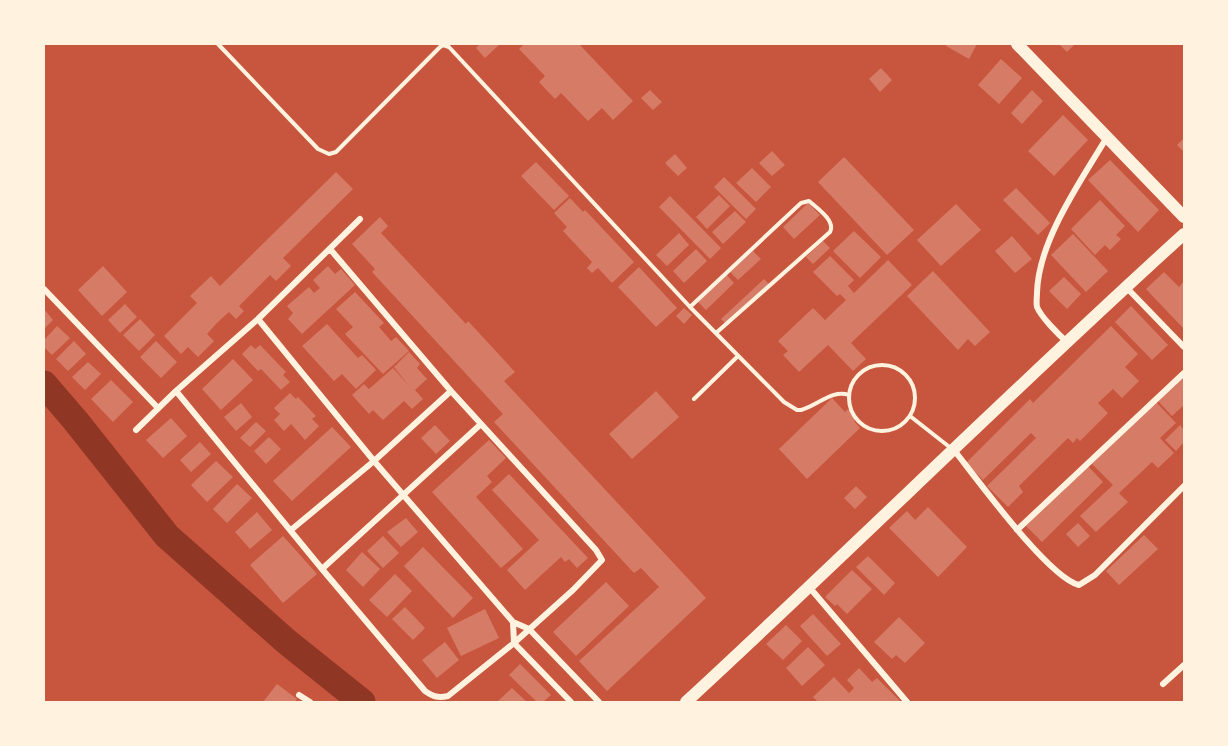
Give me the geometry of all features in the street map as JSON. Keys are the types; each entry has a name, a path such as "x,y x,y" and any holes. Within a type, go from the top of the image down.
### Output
{"main road":[{"path":"1017,44 1185,218"},
{"path":"686,702 810,588 1067,342 1185,234"}],"street":[{"path":"1067,342 1057,333 1037,306 1037,279 1042,257 1061,218 1107,137"},
{"path":"135,430 258,319 360,219"},
{"path":"176,391 425,692 432,696 438,698 448,696 514,643 573,590 602,560 578,528 451,391 330,249"},
{"path":"1126,287 1185,348"},
{"path":"44,289 158,408"},
{"path":"258,319 403,496 513,622 529,629 599,702"},
{"path":"1017,530 1185,373"},
{"path":"291,530 374,461 451,391"},
{"path":"322,569 481,424"},
{"path":"954,450 1017,530 1060,575 1071,583 1079,585 1095,575 1185,486"},
{"path":"810,588 907,702"},
{"path":"513,622 514,643 571,702"},
{"path":"1163,684 1185,665"},
{"path":"299,695 310,702"}],"lane":[{"path":"218,44 318,149 329,154 336,152 440,47 443,45 449,47 690,307 784,402 797,410 806,409 839,393 849,395"},
{"path":"690,307 801,203 809,201 820,211 832,224 830,232 716,333"},
{"path":"694,399 738,356"},
{"path":"884,364 901,370 912,383 915,400 910,416 897,428 880,431 864,425 852,412 849,395 855,379 867,368 884,364"},
{"path":"910,416 954,450"}],"building":[{"path":"480,44 500,44 485,58 476,48"},
{"path":"524,44 579,44 633,101 613,120 602,108 588,121 561,93 555,99 539,82 545,76 519,49"},
{"path":"948,44 977,44 969,59 946,46"},
{"path":"1059,44 1075,44 1067,52"},
{"path":"1001,59 1022,78 999,104 978,85"},
{"path":"881,68 892,80 880,92 869,79"},
{"path":"650,90 662,102 653,110 641,98"},
{"path":"1032,90 1043,101 1022,124 1011,113"},
{"path":"1063,115 1088,140 1054,176 1028,151"},
{"path":"1184,138 1184,152 1177,145"},
{"path":"772,151 785,165 772,176 759,163"},
{"path":"675,154 687,168 678,176 665,163"},
{"path":"844,157 914,230 887,255 818,182"},
{"path":"1110,160 1159,210 1138,232 1088,180"},
{"path":"536,162 569,196 554,210 521,176"},
{"path":"752,168 771,187 756,202 736,183"},
{"path":"336,172 353,189 283,258 291,266 276,281 270,275 239,306 244,311 236,319 229,312 217,323 207,334 214,341 198,357 188,347 181,354 164,336 197,303 190,296 211,276 220,286"},
{"path":"724,177 756,209 746,219 714,187"},
{"path":"1016,188 1050,223 1038,235 1003,200"},
{"path":"719,195 730,206 707,229 696,217"},
{"path":"670,196 721,248 710,259 659,207"},
{"path":"570,198 583,212 585,210 634,262 612,283 598,268 592,273 587,268 592,262 563,231 567,227 554,213"},
{"path":"1100,200 1125,226 1116,235 1121,239 1110,250 1105,245 1095,255 1071,229"},
{"path":"808,203 820,215 794,239 783,227"},
{"path":"956,204 981,230 941,266 917,240"},
{"path":"735,211 746,222 723,244 712,232"},
{"path":"380,217 388,226 381,233 466,324 468,321 515,372 504,381 706,598 607,691 579,661 659,587 641,568 634,573 494,422 503,414 372,272 375,269 352,244"},
{"path":"854,231 881,257 860,278 833,251"},
{"path":"679,233 689,245 667,266 656,255"},
{"path":"1073,234 1108,271 1086,292 1051,255"},
{"path":"1012,236 1032,259 1015,273 995,251"},
{"path":"823,241 830,248 813,264 806,257"},
{"path":"696,249 707,261 684,283 673,271"},
{"path":"753,251 761,259 738,280 730,272"},
{"path":"830,256 854,280 848,286 854,293 888,260 912,285 851,343 866,359 853,371 828,345 799,372 783,355 788,351 778,341 813,308 825,320 846,300 840,294 837,296 813,272"},
{"path":"103,266 127,292 102,316 78,290"},
{"path":"328,266 335,274 341,269 355,285 302,334 288,319 293,313 287,306 309,287 314,293 320,288 313,280"},
{"path":"639,267 677,308 656,327 618,287"},
{"path":"933,271 990,332 975,346 968,339 958,350 907,296"},
{"path":"1164,272 1179,287 1184,281 1184,329 1146,289"},
{"path":"726,274 734,283 706,310 698,302"},
{"path":"1064,277 1081,294 1067,309 1049,291"},
{"path":"764,279 769,284 726,324 721,319"},
{"path":"355,292 384,323 379,327 391,341 396,337 409,351 383,374 345,334 353,327 336,309"},
{"path":"125,304 137,317 120,333 108,320"},
{"path":"1131,306 1168,345 1152,360 1115,322"},
{"path":"684,308 692,315 684,324 676,316"},
{"path":"44,309 53,320 44,329"},
{"path":"140,319 155,335 139,351 123,335"},
{"path":"327,324 358,358 362,355 376,370 356,389 342,374 334,381 302,346"},
{"path":"57,326 70,338 52,355 44,347 44,340"},
{"path":"1111,326 1138,354 1125,367 1139,381 1122,398 1113,389 1098,403 1108,413 1080,441 1077,438 1073,443 1068,438 1019,486 1023,492 1008,507 987,486 1036,438 1031,433 983,480 966,463 1030,399 1033,403"},
{"path":"74,341 86,354 68,371 56,359"},
{"path":"156,341 177,362 161,378 140,357"},
{"path":"251,345 255,349 260,345 286,372 283,375 290,382 281,390 261,369 258,371 242,354"},
{"path":"409,352 420,364 417,368 427,379 415,390 423,399 412,409 404,401 383,420 373,410 369,414 352,395 364,384 369,389 393,368 409,386 394,367"},
{"path":"233,359 253,380 221,410 202,389"},
{"path":"88,362 101,374 85,390 72,377"},
{"path":"1184,376 1184,405 1172,416 1158,401"},
{"path":"111,380 133,402 113,422 91,399"},
{"path":"656,391 679,417 632,459 609,434"},
{"path":"290,393 296,399 298,397 316,416 312,419 319,426 305,440 291,424 284,431 274,420 280,414 274,408"},
{"path":"832,398 845,412 848,409 857,419 854,421 860,428 807,479 779,449"},
{"path":"1156,402 1176,423 1160,438 1174,453 1158,468 1152,462 1119,493 1128,502 1096,532 1080,516 1113,485 1091,463"},
{"path":"241,403 252,417 236,431 224,417"},
{"path":"171,418 187,436 163,458 146,440"},
{"path":"256,422 266,431 250,447 240,438"},
{"path":"435,425 450,441 436,454 421,438"},
{"path":"1180,425 1184,430 1184,442 1176,451 1165,440"},
{"path":"332,427 351,447 292,501 273,481"},
{"path":"269,437 281,449 266,464 254,451"},
{"path":"489,440 506,458 487,476 492,482 476,497 523,549 501,568 432,492"},
{"path":"200,442 211,454 191,472 180,460"},
{"path":"216,461 233,477 207,502 191,485"},
{"path":"1088,466 1103,482 1042,542 1026,526"},
{"path":"509,474 588,558 577,568 569,559 565,562 561,557 525,590 507,570 539,540 492,490"},
{"path":"237,484 252,498 227,523 213,509"},
{"path":"856,486 867,497 855,509 844,498"},
{"path":"928,507 967,547 938,577 889,528 907,511 915,520"},
{"path":"257,512 272,530 250,549 235,532"},
{"path":"406,518 418,532 401,547 387,532"},
{"path":"1078,523 1090,536 1078,547 1066,534"},
{"path":"1144,535 1158,549 1119,585 1106,571"},
{"path":"283,536 317,574 283,603 250,565"},
{"path":"383,536 399,553 383,568 367,551"},
{"path":"423,547 473,598 453,618 404,566"},
{"path":"362,552 380,569 363,587 346,570"},
{"path":"868,556 895,583 884,595 856,567"},
{"path":"852,570 872,589 847,614 825,597"},
{"path":"395,574 412,591 387,617 369,600"},
{"path":"606,582 629,606 576,656 553,632"},
{"path":"405,607 425,628 413,640 392,619"},
{"path":"485,609 499,638 461,656 447,628"},
{"path":"813,614 841,644 827,656 800,626"},
{"path":"899,617 925,643 905,663 896,655 892,659 874,642"},
{"path":"786,625 802,641 783,660 766,644"},
{"path":"445,642 459,660 437,678 422,660"},
{"path":"808,647 825,665 802,686 786,668"},
{"path":"520,664 551,695 543,702 537,702 509,675"},
{"path":"859,668 872,682 877,678 901,702 818,702 813,697 834,677 849,693 854,688 847,680"},
{"path":"277,684 297,699 295,702 263,702"},
{"path":"512,688 527,702 497,702"}],"waterway":[{"path":"44,384 167,536 287,642 362,702"}]}
